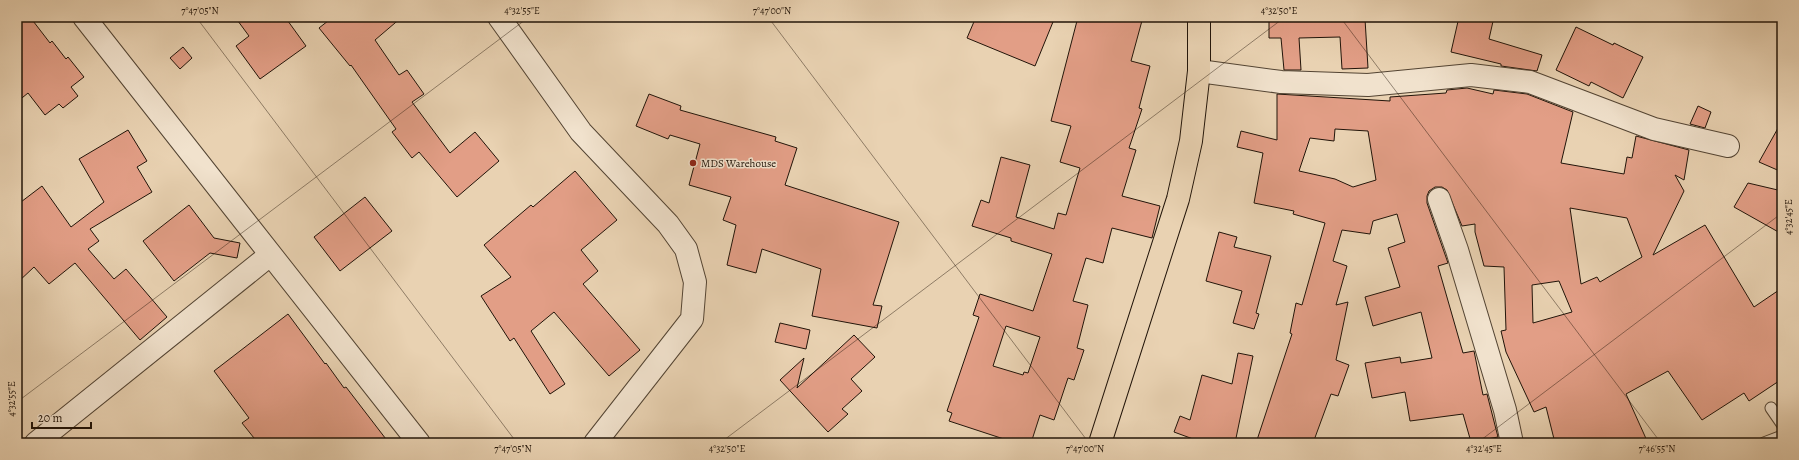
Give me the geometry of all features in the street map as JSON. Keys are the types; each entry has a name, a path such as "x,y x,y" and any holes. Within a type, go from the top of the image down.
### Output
{"main road":[{"path":"1100,443 1178,199 1191,141 1199,70 1199,17"}],"street":[{"path":"84,17 419,443"},
{"path":"499,17 581,132 668,224 686,249 695,282 692,319 595,443"},
{"path":"1199,70 1288,83 1368,85 1471,75 1530,82 1654,129 1728,146"},
{"path":"1439,199 1457,250 1506,410 1512,443"},
{"path":"36,443 270,255"}],"lane":[{"path":"1771,408 1782,424"},
{"path":"1764,443 1782,436"}],"building":[{"path":"17,17 30,17 50,43 52,41 66,59 68,57 84,77 71,87 78,96 63,108 59,104 45,115 28,93 17,102"},
{"path":"235,17 285,17 306,46 260,79 236,46 249,36"},
{"path":"333,17 402,17 375,40 399,75 407,70 424,94 412,102 450,153 475,132 499,161 457,197 419,152 412,158 392,132 396,129 351,65 350,66 319,28"},
{"path":"976,17 1055,17 1035,66 967,38"},
{"path":"1078,17 1143,17 1131,61 1150,66 1139,108 1142,109 1129,148 1136,150 1122,196 1160,206 1152,238 1112,228 1103,263 1086,258 1073,301 1088,305 1077,348 1084,350 1074,380 1068,378 1054,420 1040,415 1031,443 1016,443 949,421 952,413 947,411 979,317 973,315 980,294 1033,311 1052,254 1011,241 1011,238 972,226 981,200 989,203 1001,157 1030,165 1016,217 1054,229 1058,213 1066,215 1080,168 1060,162 1071,126 1051,121","holes":["1006,326 1040,337 1028,373 1024,372 1023,375 993,366"]},
{"path":"1269,17 1326,17 1326,21 1365,19 1368,68 1342,69 1340,37 1299,38 1301,70 1284,70 1281,38 1269,38"},
{"path":"1459,17 1494,17 1489,39 1542,55 1537,71 1501,66 1501,64 1451,52"},
{"path":"1576,27 1613,45 1614,43 1643,57 1623,98 1591,82 1589,86 1556,70"},
{"path":"183,47 192,58 180,69 170,58"},
{"path":"1467,88 1493,94 1494,90 1527,94 1573,112 1561,163 1624,174 1627,157 1632,158 1636,136 1689,150 1684,180 1675,175 1684,191 1653,255 1705,225 1754,307 1782,288 1782,379 1749,401 1744,393 1702,420 1668,371 1626,394 1648,443 1555,443 1546,407 1534,412 1506,352 1501,331 1506,330 1504,267 1484,266 1475,232 1475,224 1462,226 1447,190 1442,187 1435,187 1429,191 1427,203 1448,263 1438,266 1463,353 1474,351 1483,395 1487,394 1498,437 1471,442 1463,414 1410,421 1405,392 1372,398 1365,363 1400,357 1401,363 1432,358 1421,312 1373,326 1365,297 1400,287 1388,248 1405,242 1397,214 1373,221 1370,234 1342,230 1333,261 1347,266 1336,305 1348,302 1336,360 1349,365 1338,396 1331,394 1313,443 1256,443 1292,334 1290,333 1296,303 1302,305 1325,223 1293,214 1294,211 1254,203 1263,153 1237,147 1241,131 1277,140 1277,94 1390,101 1390,97 1446,93 1447,90","holes":["1335,129 1368,131 1376,180 1353,187 1335,179 1299,171 1310,138 1334,141","1570,208 1627,218 1642,257 1600,282 1597,277 1581,284","1559,281 1572,312 1533,323 1532,285"]},
{"path":"649,94 681,106 680,110 776,137 775,141 797,148 785,185 899,222 873,305 882,306 877,328 812,316 821,269 762,249 756,273 727,265 736,225 723,220 731,197 689,185 700,144 670,135 668,139 636,126"},
{"path":"1698,106 1711,112 1705,128 1690,124"},
{"path":"1782,121 1782,172 1759,162"},
{"path":"128,130 147,161 137,167 152,192 90,229 99,241 88,249 114,279 126,269 167,317 140,340 75,263 49,284 34,267 17,283 17,205 42,186 71,227 104,202 79,159"},
{"path":"575,171 617,220 581,250 598,271 583,284 640,350 609,376 554,312 531,331 565,384 550,394 514,338 510,341 481,296 511,277 484,245 531,205 533,207"},
{"path":"1748,183 1782,191 1782,234 1734,207"},
{"path":"365,197 392,231 340,271 314,237"},
{"path":"189,205 214,238 240,243 237,258 210,253 174,281 143,241"},
{"path":"1219,232 1237,237 1234,247 1271,256 1256,313 1259,314 1254,329 1233,323 1242,291 1206,281"},
{"path":"288,314 325,364 326,363 344,388 346,387 389,443 258,443 242,423 249,418 214,371"},
{"path":"780,323 810,330 806,349 775,342"},
{"path":"854,335 875,357 851,379 862,391 842,409 848,414 828,432 780,380 804,358 797,388"},
{"path":"1238,353 1253,356 1235,443 1204,443 1174,432 1180,416 1190,420 1202,375 1232,384"}],"place":[{"name":"MDS Warehouse","path":"693,163"}]}
